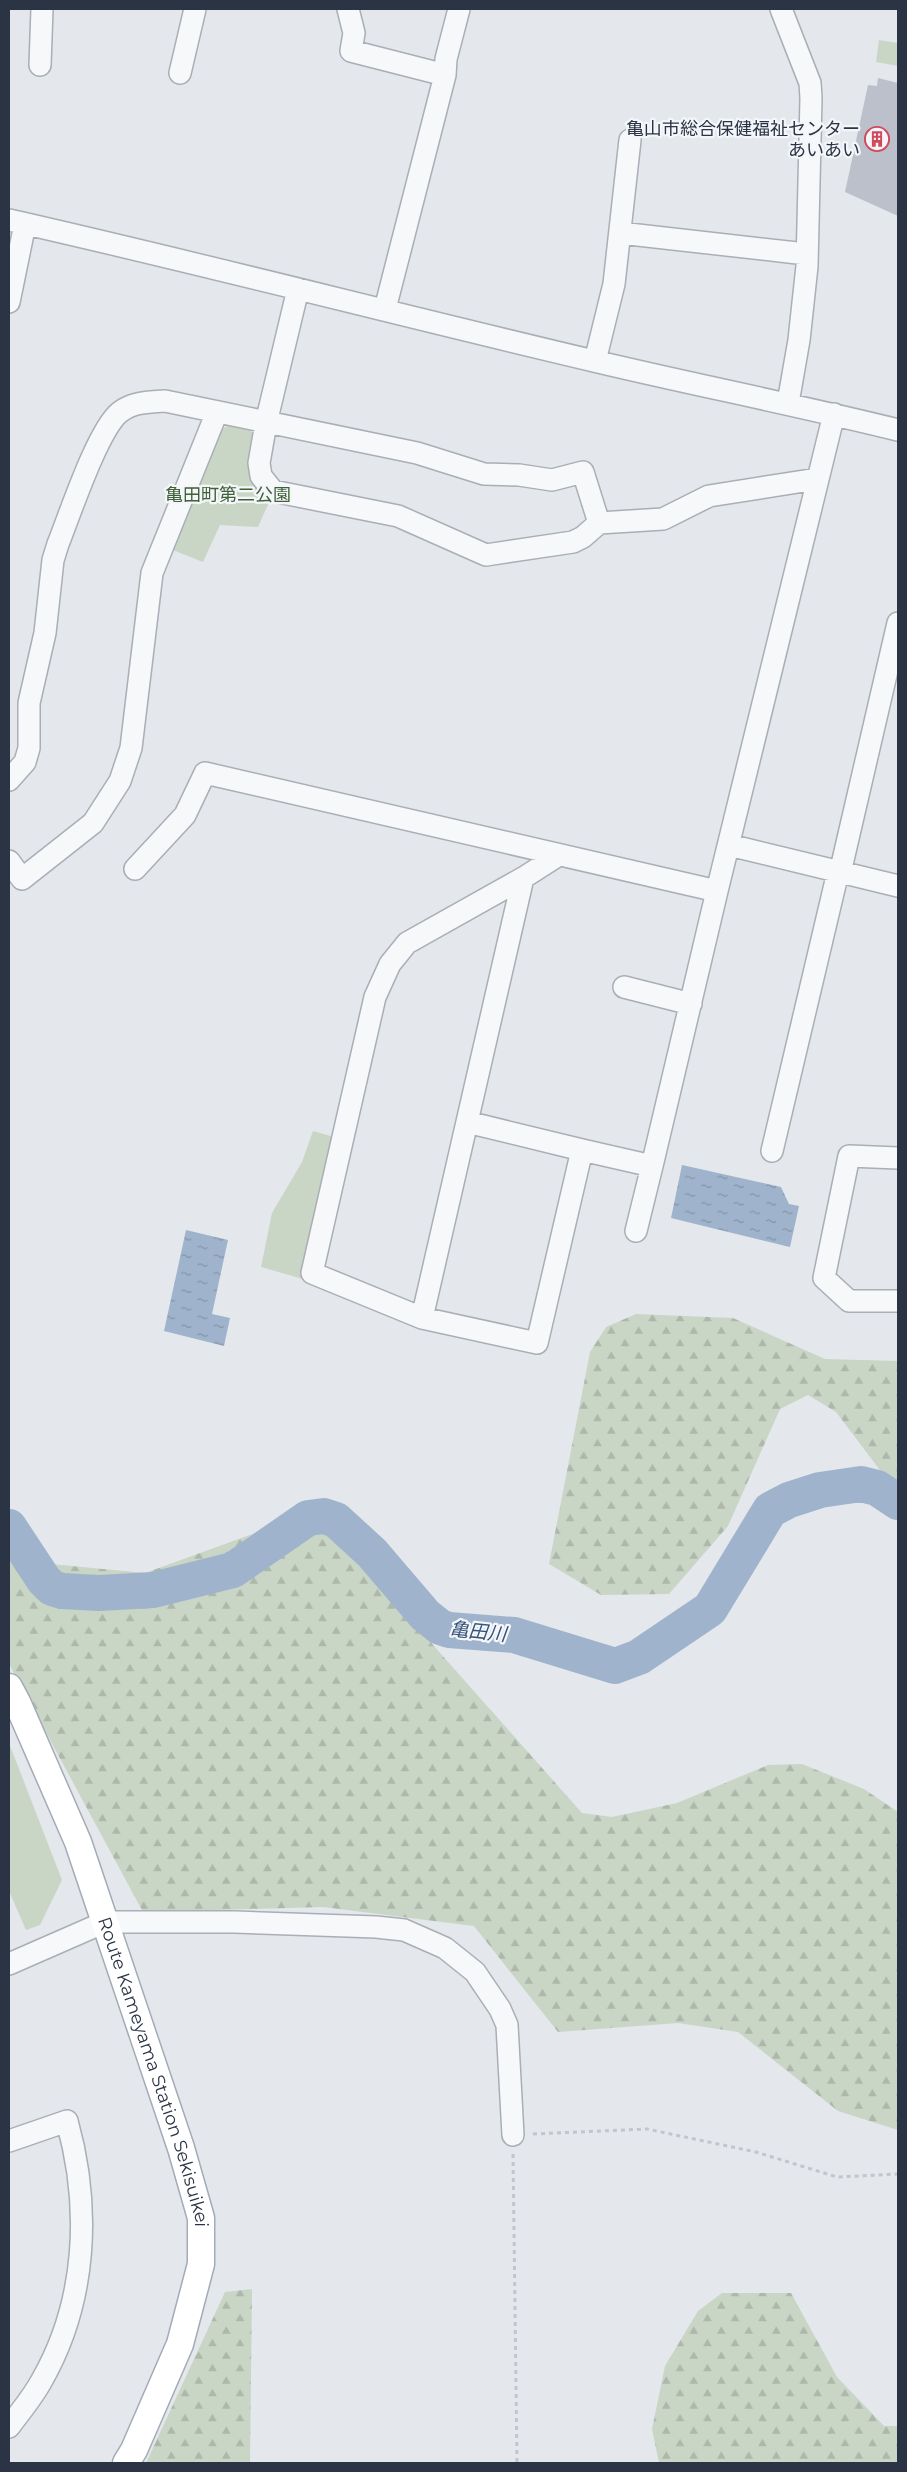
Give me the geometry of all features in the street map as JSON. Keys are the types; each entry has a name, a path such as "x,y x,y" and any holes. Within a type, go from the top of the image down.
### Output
{"main road":[{"name":"Route Kameyama Station Sekisuikei","path":"9,1687 18,1702 78,1842 181,2148 201,2218 201,2264 180,2344 134,2450 126,2463"}],"street":[{"path":"40,65 42,9"},
{"path":"180,73 195,9"},
{"path":"348,9 354,33 351,51 445,75"},
{"path":"384,309 445,75 446,59 459,9"},
{"path":"781,9 810,83 806,254 799,340 788,403"},
{"path":"595,361 614,284 630,140"},
{"path":"9,302 17,222 595,361 788,403 898,430"},
{"path":"620,233 806,254"},
{"path":"298,289 266,423 259,462 261,476 273,491 398,516 486,555 573,542 583,537 600,522 663,519 709,496 817,480"},
{"path":"9,780 25,762 29,748 29,703 45,633 53,560 105,428 122,410 136,404 165,401 417,454 484,474 519,475 552,480 583,472 600,522"},
{"path":"9,861 22,879 93,823 120,781 131,748 152,573 217,412"},
{"path":"636,1232 834,414"},
{"path":"772,1151 898,623"},
{"path":"135,869 185,815 206,774 717,891"},
{"path":"729,845 898,886"},
{"path":"559,855 523,878 407,943 390,964 373,1006 312,1273 422,1318 537,1343 582,1150"},
{"path":"422,1318 523,878"},
{"path":"624,987 691,1004"},
{"path":"466,1122 652,1166"},
{"path":"898,1158 849,1156 824,1278 849,1301 898,1301"},
{"path":"9,1964 105,1922 235,1922 376,1926 404,1930 445,1948 475,1972 500,2009 507,2025 513,2134"},
{"path":"9,2141 67,2121 74,2145 81,2194 83,2229 76,2290 56,2353 42,2382 9,2427"}],"path":[{"path":"517,2463 513,2134 647,2129 756,2152 837,2177 898,2174"}],"green space":[{"path":"879,40 898,43 898,66 876,62"},
{"name":"亀田町第二公園","path":"230,424 247,428 255,435 270,500 258,527 220,525 203,562 173,550 221,430"},
{"path":"313,1131 334,1137 303,1279 261,1267 272,1213 302,1162"},
{"path":"636,1314 733,1318 825,1359 898,1361 898,1494 836,1412 808,1395 780,1409 728,1526 669,1594 601,1595 549,1564 590,1352 606,1327"},
{"path":"334,1525 363,1537 433,1645 582,1813 612,1817 677,1803 768,1765 802,1764 864,1789 898,1812 898,2130 838,2111 738,2032 678,2023 558,2032 474,1926 323,1907 143,1912 9,1664 9,1560 145,1573 269,1528"},
{"path":"9,1743 62,1880 40,1925 26,1930 9,1891"},
{"path":"252,2289 250,2463 146,2463 225,2292"},
{"path":"722,2293 791,2293 837,2377 884,2426 898,2426 898,2463 659,2463 652,2429 665,2366 698,2311"}],"water":[{"path":"682,1165 781,1187 789,1204 799,1206 790,1247 671,1218"},
{"path":"186,1230 228,1240 212,1314 230,1318 224,1346 164,1331"}],"building":[{"name":"亀山市総合保健福祉センター あいあい","path":"878,78 898,83 898,216 845,192 868,85 877,86"}],"waterway":[{"name":"亀田川","path":"9,1527 44,1580 52,1588 62,1591 99,1593 153,1590 233,1570 308,1518 324,1516 336,1520 372,1553 425,1615 440,1627 449,1630 514,1635 615,1666 639,1657 710,1609 770,1510 789,1500 820,1490 861,1484 877,1488 898,1502"}],"place":[{"name":"亀山市総合保健福祉センター あいあい","path":"877,139"}]}
